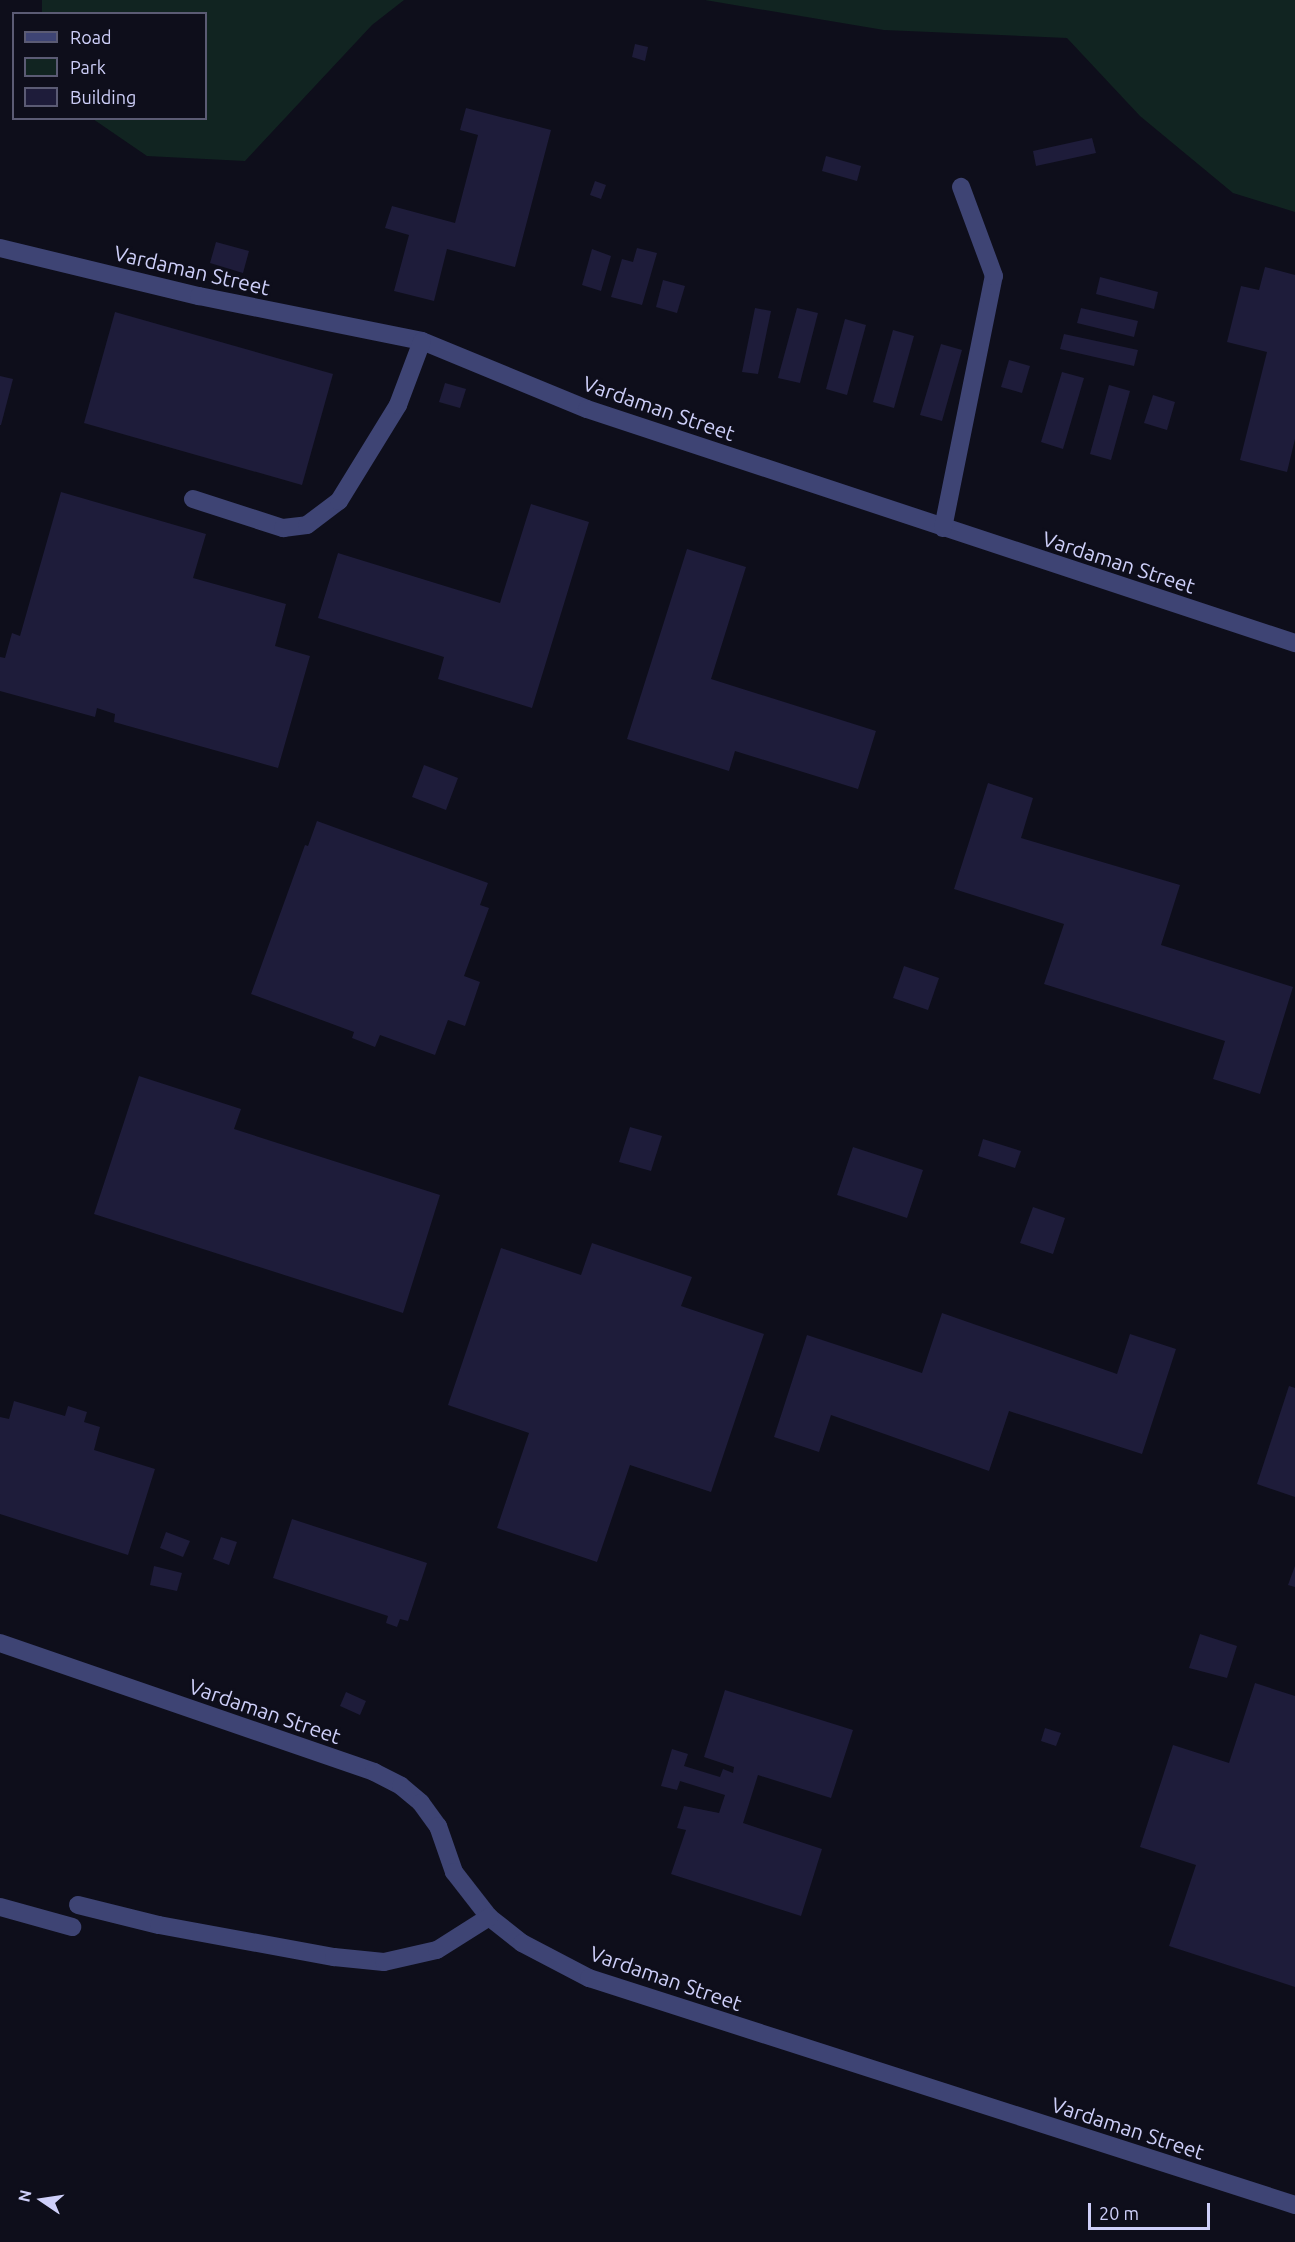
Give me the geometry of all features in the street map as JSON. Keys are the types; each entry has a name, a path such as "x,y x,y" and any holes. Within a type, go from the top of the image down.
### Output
{"street":[{"path":"943,528 994,276 961,187"},
{"name":"Vardaman Street","path":"0,248 199,296 422,341 587,409 1295,644"},
{"path":"193,499 283,528 307,525 339,501 398,405 422,341"},
{"name":"Vardaman Street","path":"0,1643 374,1772 401,1786 421,1803 438,1826 454,1872 489,1917 522,1943 589,1978 1295,2205"},
{"path":"78,1905 159,1925 334,1958 384,1962 437,1950 489,1917"},
{"path":"0,1907 72,1927"}],"green space":[{"path":"42,0 404,0 372,25 245,161 147,156 94,120 207,120 207,12 42,12"},
{"path":"705,0 1295,0 1295,212 1233,193 1140,116 1067,38 884,30"}],"building":[{"path":"635,44 648,47 645,61 632,57"},
{"path":"466,108 551,130 515,267 447,249 434,301 394,291 409,235 385,228 392,206 455,223 478,135 460,130"},
{"path":"1092,138 1096,153 1036,166 1033,151"},
{"path":"826,156 861,166 857,181 822,171"},
{"path":"595,181 606,185 601,199 590,195"},
{"path":"216,242 249,251 243,273 210,263"},
{"path":"637,248 657,253 642,305 611,297 622,259 633,262"},
{"path":"592,249 611,256 601,291 582,285"},
{"path":"1265,267 1295,275 1295,439 1287,472 1240,460 1267,352 1227,342 1241,286 1259,290"},
{"path":"1100,277 1158,292 1154,309 1096,294"},
{"path":"663,280 685,286 677,313 656,307"},
{"path":"755,308 771,311 758,374 742,372"},
{"path":"797,308 818,313 800,383 778,378"},
{"path":"1081,308 1138,321 1134,337 1077,323"},
{"path":"115,312 333,374 302,485 84,423"},
{"path":"845,319 866,325 847,395 826,389"},
{"path":"893,330 914,336 894,408 873,402"},
{"path":"1064,334 1138,350 1134,366 1060,349"},
{"path":"941,344 962,350 942,421 920,415"},
{"path":"1009,360 1030,366 1022,393 1001,387"},
{"path":"1062,372 1084,378 1063,449 1041,442"},
{"path":"0,376 13,379 1,425 0,425"},
{"path":"445,383 466,389 460,408 439,402"},
{"path":"1109,385 1130,391 1111,460 1090,454"},
{"path":"1153,395 1175,402 1167,430 1144,423"},
{"path":"61,492 206,534 193,578 286,604 275,646 310,656 278,768 114,722 115,714 97,708 95,717 0,691 0,657 5,658 12,633 20,636"},
{"path":"531,504 589,522 532,708 438,679 444,657 318,618 338,553 500,603"},
{"path":"687,549 746,567 711,679 876,731 858,789 735,751 729,771 627,739"},
{"path":"424,765 458,778 446,810 412,797"},
{"path":"988,783 1033,798 1021,838 1180,885 1161,945 1293,987 1260,1094 1213,1079 1225,1041 1044,984 1064,924 954,889"},
{"path":"317,821 488,883 480,905 489,908 464,976 480,982 465,1026 448,1020 435,1055 380,1035 375,1047 352,1038 354,1032 251,994 305,845 308,846"},
{"path":"904,966 939,978 928,1010 893,998"},
{"path":"139,1076 241,1109 234,1129 440,1195 403,1313 94,1214"},
{"path":"630,1127 662,1136 651,1171 619,1162"},
{"path":"983,1139 1021,1151 1015,1168 978,1156"},
{"path":"853,1147 923,1170 907,1218 837,1195"},
{"path":"1033,1207 1065,1218 1053,1254 1020,1243"},
{"path":"592,1243 692,1277 681,1306 764,1334 711,1492 630,1465 597,1562 497,1528 529,1433 448,1405 501,1248 581,1275"},
{"path":"942,1313 1117,1374 1130,1334 1176,1349 1142,1454 1009,1411 989,1471 831,1415 819,1452 774,1437 807,1335 922,1373"},
{"path":"1289,1386 1295,1388 1295,1497 1257,1484"},
{"path":"14,1401 65,1416 68,1406 87,1412 84,1422 100,1427 94,1450 155,1469 128,1555 0,1514 0,1417 9,1419"},
{"path":"292,1519 427,1563 408,1621 400,1619 397,1627 386,1623 388,1616 273,1578"},
{"path":"166,1532 190,1541 183,1557 160,1548"},
{"path":"221,1537 237,1542 229,1565 213,1559"},
{"path":"154,1566 182,1573 177,1591 150,1585"},
{"path":"1295,1566 1295,1587 1288,1585"},
{"path":"1200,1634 1237,1646 1227,1678 1189,1668"},
{"path":"1255,1683 1295,1696 1295,1987 1169,1946 1196,1865 1140,1847 1173,1745 1229,1763"},
{"path":"725,1690 853,1730 831,1798 758,1775 743,1823 822,1849 801,1916 671,1874 686,1830 677,1828 684,1806 719,1813 725,1795 680,1781 677,1790 661,1786 672,1749 688,1754 684,1766 720,1777 723,1769 733,1773 734,1767 704,1757"},
{"path":"346,1692 366,1701 360,1715 340,1706"},
{"path":"1045,1728 1061,1733 1056,1746 1041,1741"}]}
